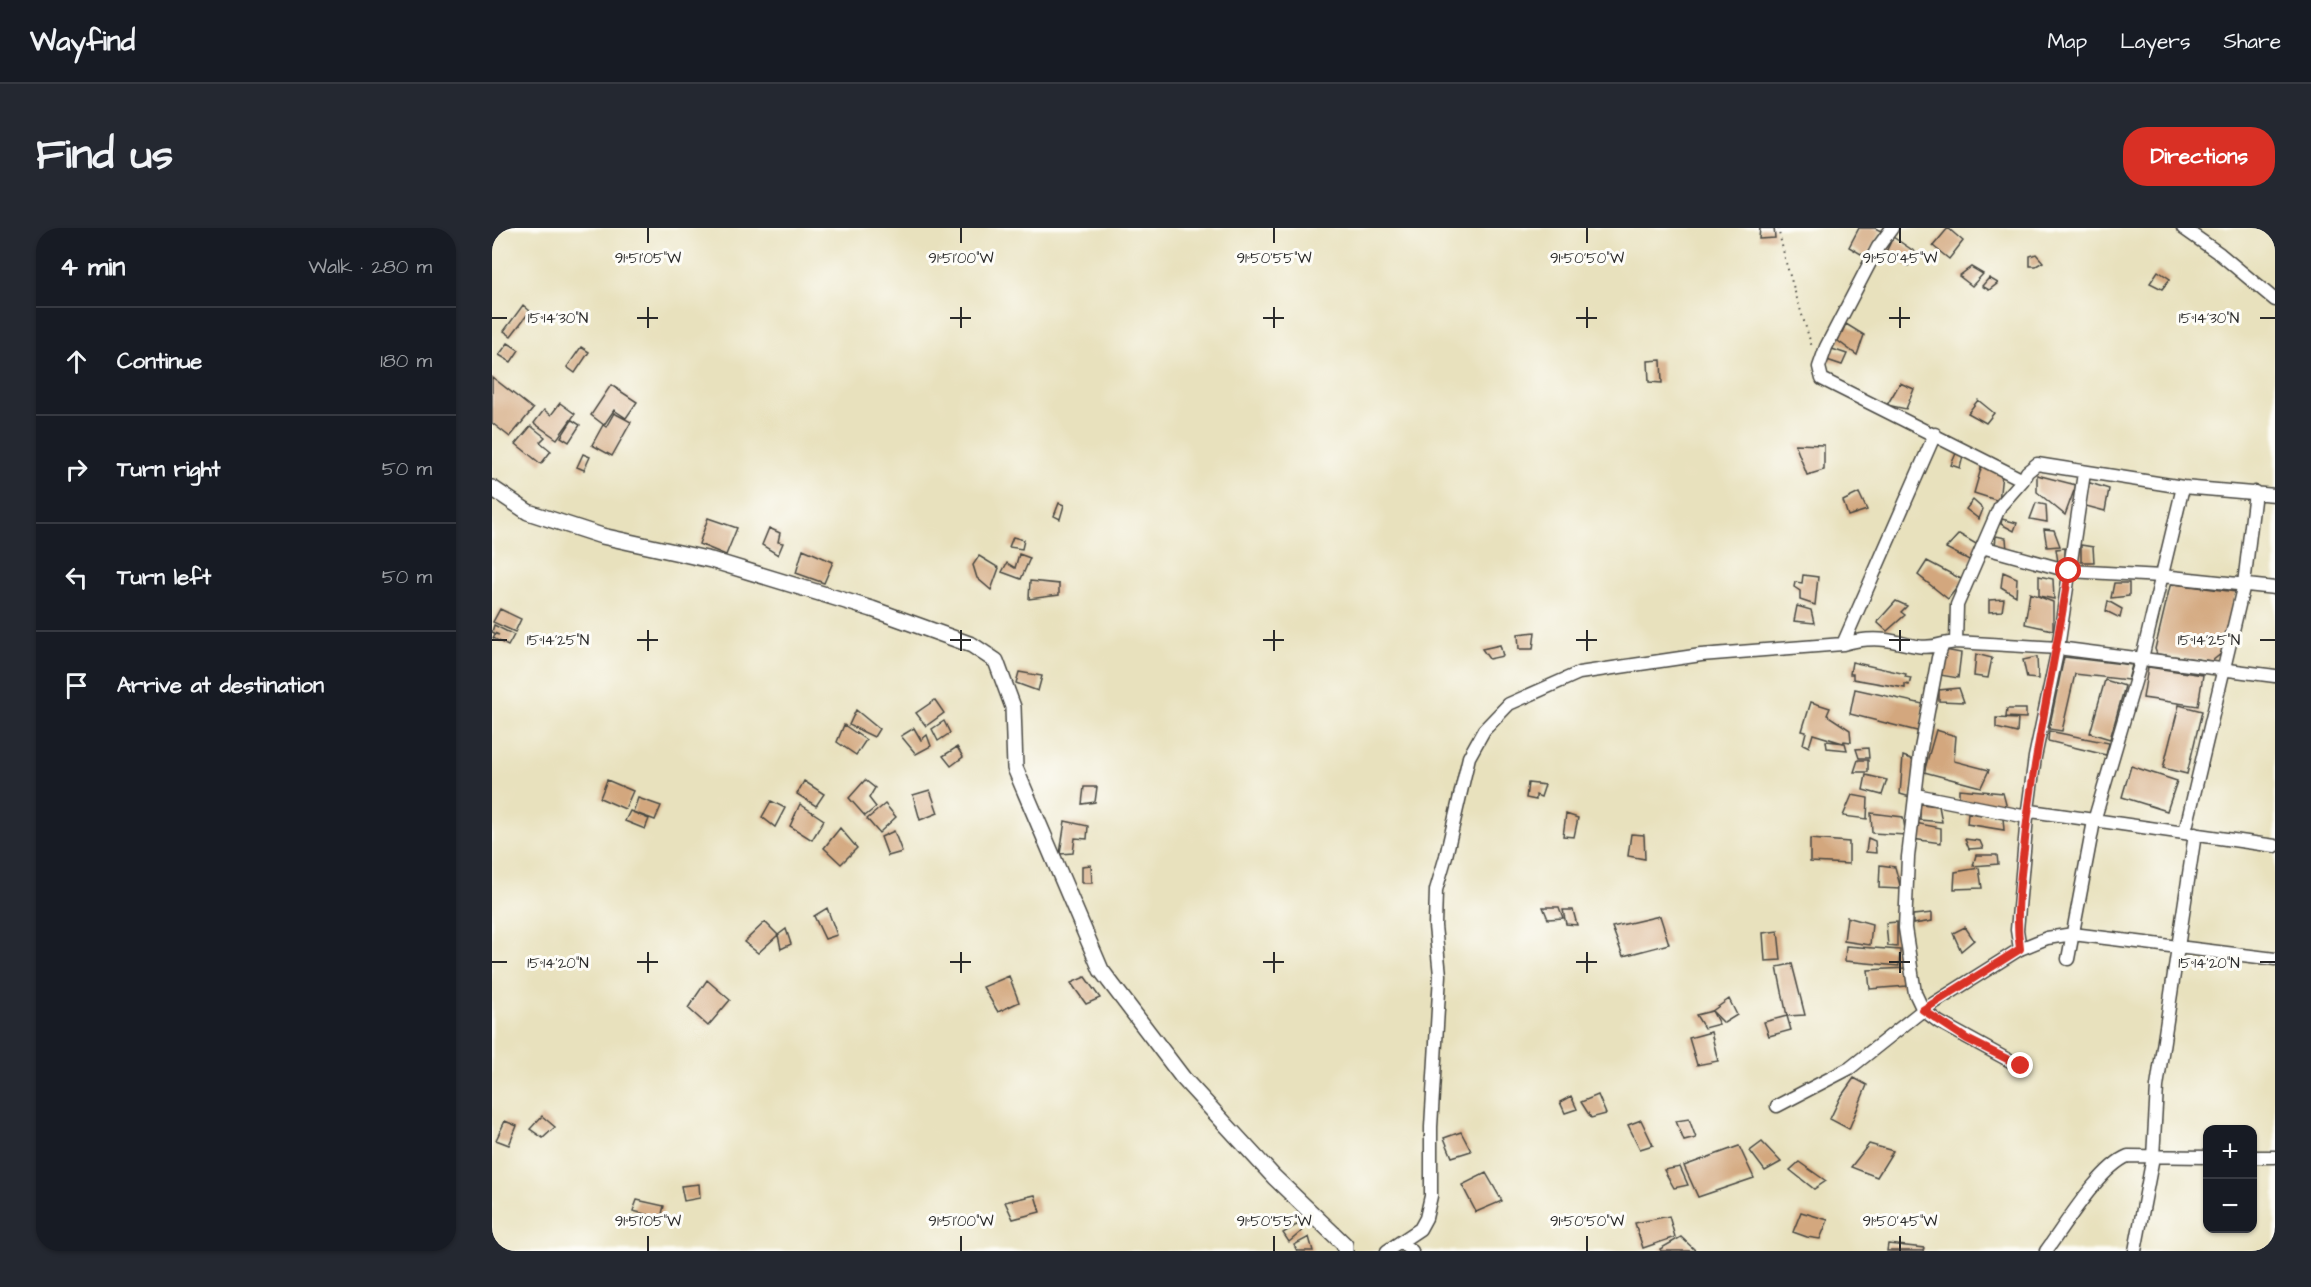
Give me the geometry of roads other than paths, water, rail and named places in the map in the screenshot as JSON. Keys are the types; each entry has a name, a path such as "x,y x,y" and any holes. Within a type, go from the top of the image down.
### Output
{"street":[{"path":"1892,228 1878,247 1831,337 1819,367 1822,379 2024,480"},
{"path":"2183,228 2220,254 2275,300"},
{"path":"1843,644 1935,434"},
{"path":"1956,642 1958,605 2000,506 2024,480 2027,472 2037,464 2183,487 2275,495"},
{"path":"2020,949 2017,930 2027,817 2036,757 2058,648 2084,473"},
{"path":"2068,959 2094,821 2142,658 2183,487"},
{"path":"492,488 528,512 602,536 711,560 872,609 972,645 996,661 1013,706 1015,768 1101,970 1183,1078 1274,1177 1345,1245 1345,1251"},
{"path":"2135,1251 2153,1157 2157,1088 2178,947 2190,833 2244,584 2255,492"},
{"path":"1982,547 2069,571 2162,576 2275,588"},
{"path":"1388,1251 1420,1229 1426,1218 1431,1196 1431,1127 1440,975 1435,926 1436,890 1469,757 1484,730 1509,704 1579,673 1701,656 1843,644 1863,639 1885,640 1928,648 1956,642 2058,648 2275,676"},
{"path":"1943,644 1938,658 1920,754 1908,857 1905,927 1915,993 1923,1010 1967,1039 2021,1066"},
{"path":"1916,795 2027,817"},
{"path":"2027,817 2031,811 2275,846"},
{"path":"1776,1106 1850,1068 1923,1010 2020,949 2047,938 2073,934 2275,959"},
{"path":"2046,1251 2116,1160 2128,1156 2203,1157"},
{"path":"2257,1157 2275,1157"},
{"path":"1401,1243 1412,1251"}]}
